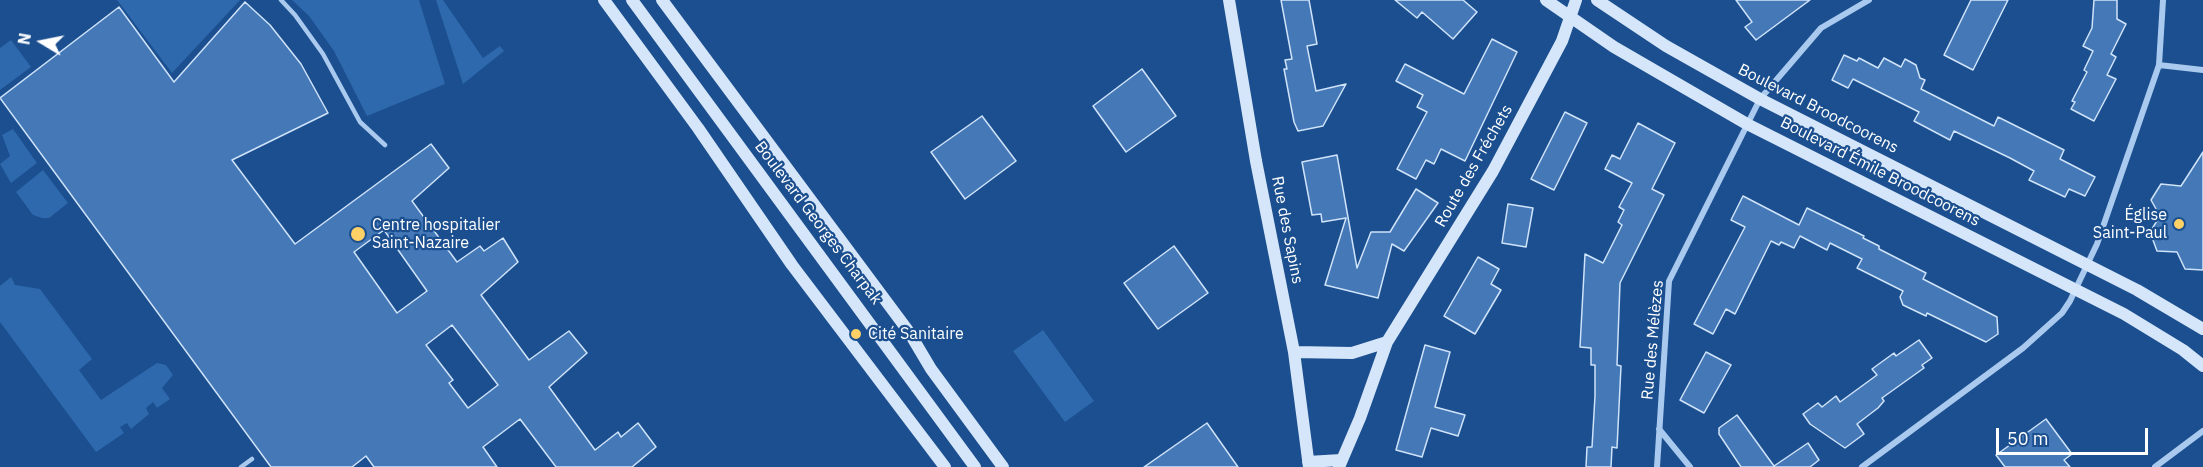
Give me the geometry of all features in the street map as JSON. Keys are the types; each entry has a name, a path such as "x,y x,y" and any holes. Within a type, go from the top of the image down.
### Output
{"street":[{"path":"604,0 698,128 792,265 945,467"},
{"name":"Boulevard Georges Charpak","path":"632,0 975,467"},
{"name":"Boulevard Georges Charpak","path":"662,0 909,332 931,369 1003,467"},
{"name":"Rue des Sapins","path":"1229,0 1256,161 1294,352 1309,464"},
{"name":"Boulevard Émile Broodcoorens","path":"1546,0 1568,18 1747,124 2073,295 2124,314 2183,350 2203,366"},
{"name":"Route des Fréchets","path":"1309,464 1340,464 1388,342 1493,171 1562,41 1576,0"},
{"name":"Boulevard Broodcoorens","path":"1597,0 1666,46 1760,99 2088,264"},
{"name":"Rue des Mélèzes","path":"1657,467 1669,281 1760,99 1821,28 1869,0"},
{"path":"1862,467 2023,348 2062,313 2088,264 2159,65 2163,0"},
{"path":"2159,65 2203,70"},
{"path":"2088,264 2203,329"},
{"path":"1294,352 1352,353 1388,342"},
{"path":"1659,429 1690,467"},
{"path":"2155,467 2203,431"}],"lane":[{"path":"281,0 295,15 323,54 360,122 385,145"},
{"path":"241,467 252,459"}],"shaded area":[{"path":"117,0 240,0 172,73"},
{"path":"292,0 419,0 445,84 367,116 334,51 309,16"},
{"path":"436,0 443,0 483,58 500,46 504,51 463,84"},
{"path":"11,40 31,67 0,90 0,48"},
{"path":"13,129 37,163 11,183 0,164 10,156 2,135"},
{"path":"43,170 68,203 49,218 33,215 16,192"},
{"path":"11,277 15,285 40,289 92,359 79,370 101,400 157,363 166,365 173,375 162,388 170,399 157,408 153,402 146,408 149,414 131,429 127,423 120,427 124,433 96,452 0,322 0,286"},
{"path":"1043,330 1094,401 1065,422 1013,351"}],"building":[{"path":"1281,0 1309,0 1317,44 1307,46 1316,91 1346,84 1323,126 1298,131 1294,122 1284,69 1287,69 1285,60 1292,59"},
{"path":"1395,0 1463,0 1477,12 1453,39 1422,12 1417,18"},
{"path":"1736,0 1810,0 1756,40 1745,27 1752,22"},
{"path":"1971,0 2008,0 1973,70 1944,55"},
{"path":"2094,0 2117,0 2117,19 2126,24 2111,54 2116,57 2107,75 2116,79 2094,121 2071,109 2075,102 2072,101 2087,72 2084,70 2093,51 2083,46 2092,28"},
{"path":"245,2 270,25 301,64 328,113 232,160 295,244 431,144 449,168 412,201 457,262 480,246 484,251 503,238 518,262 481,295 529,360 569,331 587,353 549,387 595,450 618,432 621,437 638,423 656,447 632,467 556,467 520,419 483,447 497,467 374,467 366,456 352,467 271,467 0,98 119,7 174,82","holes":["384,230 427,291 397,313 354,252","452,325 498,385 468,408 449,383 453,380 426,345"]},
{"path":"1492,39 1517,52 1465,161 1441,149 1434,164 1426,160 1416,179 1397,169 1427,112 1417,107 1423,95 1396,81 1405,64 1464,94"},
{"path":"1844,55 1857,61 1859,58 1878,68 1884,58 1901,67 1905,59 1916,65 1920,78 1925,80 1921,89 1994,126 1998,117 2064,150 2060,159 2095,177 2085,196 2069,189 2065,197 2029,180 2034,171 1954,131 1950,140 1914,121 1919,112 1853,79 1848,88 1832,80"},
{"path":"1142,69 1176,116 1126,152 1093,106"},
{"path":"1565,112 1587,123 1554,190 1531,179"},
{"path":"982,116 1016,161 965,199 931,152"},
{"path":"1638,123 1675,143 1652,189 1664,195 1620,283 1617,365 1621,366 1617,448 1612,447 1611,467 1586,467 1587,447 1592,447 1595,365 1591,365 1591,348 1580,347 1585,254 1603,263 1622,225 1618,222 1624,210 1619,207 1632,183 1605,169 1612,155 1620,159"},
{"name":"Église Saint-Paul","path":"2203,152 2203,270 2185,269 2177,252 2157,251 2150,232 2160,216 2151,200 2161,184 2181,186"},
{"path":"1337,155 1357,268 1371,232 1390,232 1416,189 1438,203 1404,251 1392,244 1378,298 1325,285 1346,218 1322,222 1321,214 1312,215 1302,162"},
{"path":"1743,196 1799,225 1807,208 1864,236 1863,238 1879,246 1879,249 1926,273 1923,279 1997,317 1998,334 1986,342 1927,313 1926,316 1903,305 1900,297 1903,291 1857,268 1862,259 1830,243 1827,250 1800,236 1794,248 1781,242 1779,245 1771,241 1735,314 1726,309 1713,334 1694,324 1745,227 1731,220"},
{"path":"1508,204 1533,208 1526,247 1502,243"},
{"path":"1174,246 1208,293 1158,329 1124,283"},
{"path":"1478,257 1499,269 1491,284 1501,290 1475,334 1444,316"},
{"path":"1919,340 1932,358 1922,365 1924,368 1882,398 1884,401 1878,408 1857,424 1864,434 1845,448 1810,424 1803,414 1818,403 1822,407 1836,396 1840,402 1877,375 1872,369 1894,353 1896,356"},
{"path":"1425,345 1450,352 1435,407 1465,415 1458,436 1431,428 1422,457 1396,450"},
{"path":"1706,352 1731,365 1704,413 1680,400"},
{"path":"1737,415 1774,466 1808,443 1819,460 1810,467 1741,467 1719,434 1719,428"},
{"path":"2046,419 2072,454 2064,460 2070,467 2005,467 1996,455"},
{"path":"1207,423 1238,467 1144,467"}],"place":[{"name":"Église Saint-Paul","path":"2179,224"},
{"name":"Centre hospitalier Saint-Nazaire","path":"358,234"},
{"name":"Cité Sanitaire","path":"856,334"}]}
